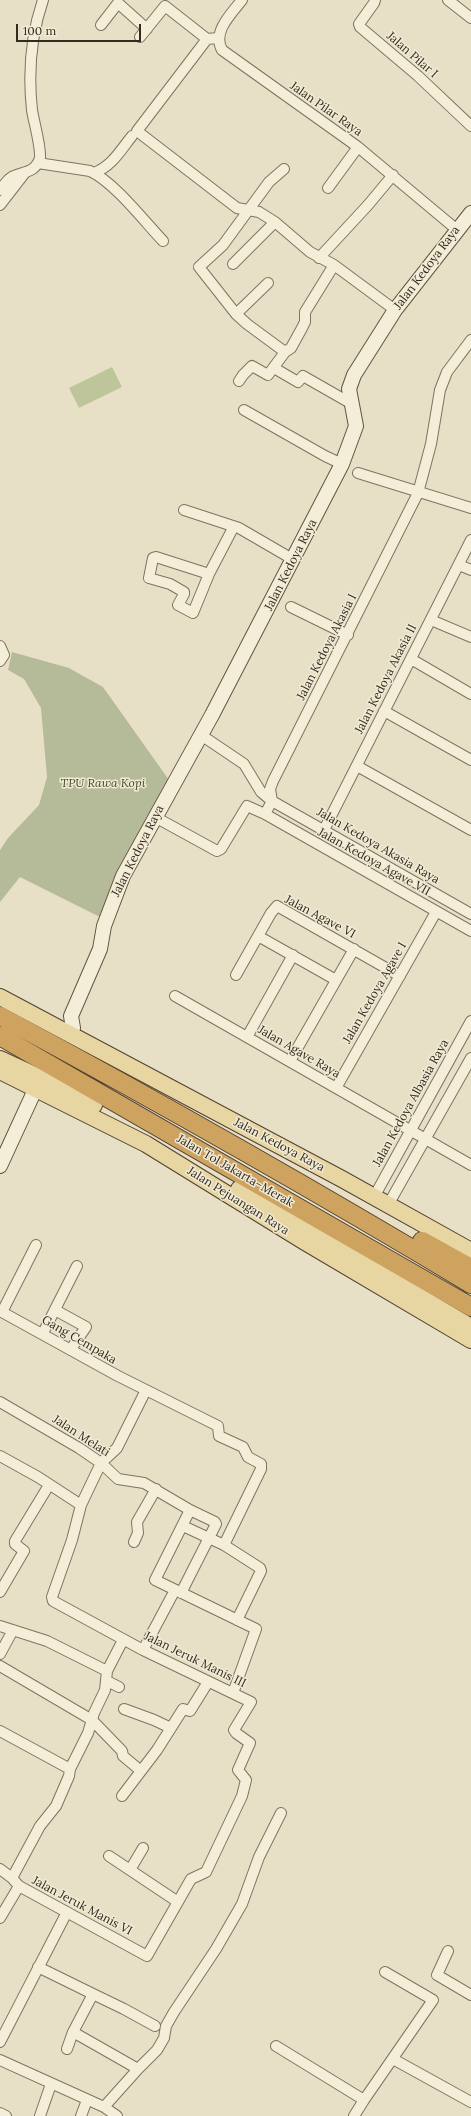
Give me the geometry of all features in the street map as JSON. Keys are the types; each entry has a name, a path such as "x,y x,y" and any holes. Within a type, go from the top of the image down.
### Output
{"highway":[{"name":"Jalan Tol Jakarta–Merak","path":"0,1016 132,1088 329,1199 471,1284"},
{"name":"Jalan Tol Jakarta–Merak","path":"0,1036 470,1307"},
{"path":"329,1199 375,1216 471,1268"}],"main road":[{"name":"Jalan Kedoya Raya","path":"0,986 60,1019 73,1028 85,1041"},
{"name":"Jalan Kedoya Raya","path":"0,997 69,1035 85,1041 471,1251"},
{"name":"Jalan Pejuangan Raya","path":"0,1059 38,1083 146,1144 305,1242 471,1340"},
{"name":"Jalan Pejuangan Raya","path":"0,1071 38,1083 151,1136 471,1327"}],"street":[{"path":"0,205 24,174 38,163 40,154 35,131 30,76 33,40 42,0"},
{"path":"101,25 118,2 144,33 165,6 207,39 218,38 220,30 242,0"},
{"name":"Jalan Pilar I","path":"375,0 359,24 360,27 418,76 471,126"},
{"path":"448,0 471,18"},
{"name":"Jalan Pilar Raya","path":"218,38 218,44 228,56 358,147 456,229"},
{"path":"207,39 137,130 233,205 243,210 250,209 259,212 275,222 310,252 334,266 395,310"},
{"path":"38,163 94,172 104,169 112,162 132,136"},
{"path":"328,188 358,147"},
{"path":"284,169 269,182 224,245 198,267 236,314 285,352"},
{"path":"94,172 125,200 163,241"},
{"path":"0,190 14,175 24,174"},
{"path":"319,258 368,205 393,175"},
{"name":"Jalan Kedoya Raya","path":"60,1019 67,1011 93,945 104,926 123,876 201,735 294,560 342,464 356,426 349,389 354,375 395,310 456,229 471,213"},
{"path":"233,264 275,222"},
{"path":"239,381 252,366 268,375 285,352 291,348 305,322 305,312 334,266"},
{"path":"236,314 268,283"},
{"name":"Jalan Kedoya Akasia I","path":"265,814 272,801 270,789 273,781 348,635 418,493 431,444 440,390 447,372 471,340"},
{"path":"274,368 288,378 298,382 303,376 352,404"},
{"path":"244,410 342,464"},
{"path":"358,473 418,493 471,508"},
{"path":"184,510 233,528 239,528 294,560"},
{"path":"208,574 155,557 149,578 170,584 184,592 185,593 178,605 193,613 208,574 233,528"},
{"name":"Jalan Kedoya Akasia II","path":"324,830 471,540"},
{"path":"459,565 471,570"},
{"path":"291,607 348,635"},
{"path":"430,620 471,636"},
{"path":"0,646 4,655 0,661"},
{"path":"411,659 471,693"},
{"path":"384,711 471,760"},
{"name":"Jalan Kedoya Akasia Raya","path":"201,735 244,764 262,792 272,801 471,914"},
{"path":"357,766 471,830"},
{"name":"Jalan Kedoya Agave VII","path":"155,817 217,851 221,849 245,807 265,814 471,931"},
{"name":"Jalan Agave VI","path":"236,975 275,907 277,906 400,976"},
{"name":"Jalan Kedoya Agave I","path":"336,1088 436,912"},
{"name":"Jalan Kedoya Raya","path":"73,1028 71,1016 100,949 104,926"},
{"path":"258,936 336,980"},
{"path":"290,1062 354,950"},
{"path":"247,1037 293,956"},
{"name":"Jalan Agave Raya","path":"175,996 471,1164"},
{"name":"Jalan Kedoya Albasia Raya","path":"374,1197 471,1021"},
{"path":"388,1205 471,1058"},
{"path":"0,1166 38,1083"},
{"path":"1,1311 36,1245"},
{"path":"43,1333 77,1266"},
{"path":"55,1310 86,1327 71,1349"},
{"name":"Gang Cempaka","path":"1,1311 118,1376 218,1426 219,1436 243,1448 246,1455 260,1462 262,1466 224,1545"},
{"path":"0,1456 81,1505 101,1463 117,1448 146,1390"},
{"name":"Jalan Melati","path":"0,1402 101,1463 118,1480 144,1482 190,1510 215,1522 216,1524 208,1538"},
{"path":"0,1592 24,1551 15,1544 15,1541 49,1485"},
{"path":"134,1542 138,1533 137,1522 156,1489"},
{"name":"Jalan Jeruk Manis III","path":"81,1505 72,1540 52,1597 53,1601 123,1640 251,1702 234,1730 250,1743 238,1770 245,1778 246,1784 240,1802 207,1870 204,1874 192,1879 148,1955 146,1955"},
{"path":"190,1510 183,1526 155,1577 157,1581 237,1620 256,1631 233,1693"},
{"path":"183,1526 224,1545 256,1564 261,1571 237,1620"},
{"path":"143,1650 208,1538"},
{"path":"0,1626 47,1642 107,1676 119,1687"},
{"path":"0,1654 12,1630"},
{"path":"12,1878 40,1826 56,1806 69,1776 70,1769 88,1733 105,1690 107,1676 123,1640"},
{"path":"0,1666 92,1720 122,1751 123,1756 141,1771"},
{"path":"122,1796 141,1771 183,1709 190,1711 208,1682"},
{"path":"124,1709 171,1728"},
{"path":"0,1731 70,1769"},
{"path":"104,2107 157,2050 164,2038 166,2026 174,2012 216,1949 242,1904 259,1857 281,1813"},
{"path":"130,1870 143,1848"},
{"path":"109,1856 178,1902"},
{"name":"Jalan Jeruk Manis VI","path":"0,1869 12,1878 19,1886 146,1955"},
{"path":"0,1918 19,1886"},
{"path":"0,2042 67,1912"},
{"path":"448,1951 437,1976 471,1995"},
{"path":"38,1967 124,2009 155,2026"},
{"path":"354,2116 433,2000 385,1972"},
{"path":"67,2049 73,2032 93,1994"},
{"path":"73,2032 138,2069"},
{"path":"276,2046 364,2100"},
{"path":"393,2059 471,2102"},
{"path":"0,2060 104,2107 117,2116"},
{"path":"40,2116 51,2084"},
{"path":"81,2116 88,2100"},
{"path":"0,2114 6,2116"}],"green space":[{"path":"112,367 122,387 79,408 69,388"},
{"name":"TPU Rawa Kopi","path":"12,652 69,668 103,687 169,780 102,918 20,877 0,902 0,850 8,838 39,805 47,777 41,708 24,679 8,670"}]}
